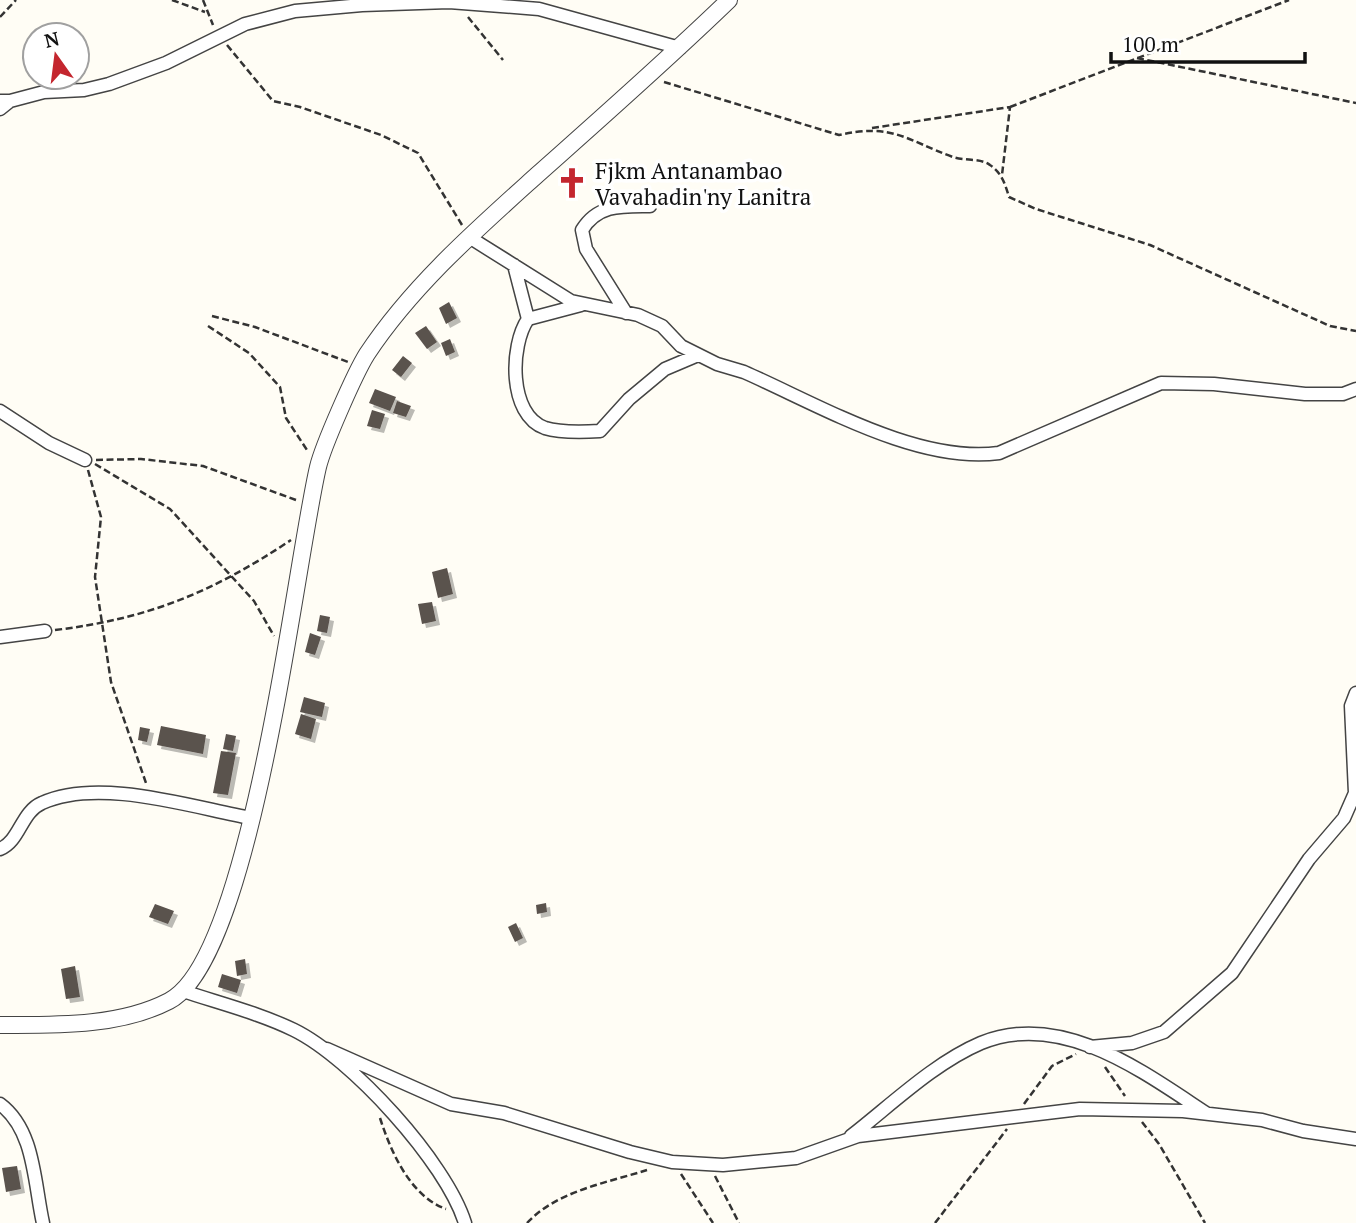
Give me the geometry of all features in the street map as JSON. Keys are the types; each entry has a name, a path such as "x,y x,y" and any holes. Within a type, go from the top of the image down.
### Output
{"street":[{"path":"0,1025 64,1024 125,1016 169,1001 183,990 204,960 234,890 284,658 318,463 366,356 431,275 469,237 680,48 729,0"},
{"path":"3,104 44,92 84,90 109,84 166,63 245,24 295,12 362,5 457,2 539,9 680,48"},
{"path":"626,313 586,249 582,230 590,217 606,208 650,206"},
{"path":"469,237 571,301 626,313 662,326 681,346 698,355 930,450 972,457 999,453 1161,383 1214,384 1305,394 1343,394 1356,389"},
{"path":"514,265 527,319"},
{"path":"585,304 527,319 519,332 514,360 519,395 528,413 542,427 580,433 600,431 629,399 665,369 698,355"},
{"path":"0,411 49,443 85,460"},
{"path":"0,637 45,631"},
{"path":"1090,1046 1132,1043 1164,1032 1232,973 1309,859 1344,818 1355,793 1351,706 1356,693"},
{"path":"0,849 11,845 23,821 40,803 83,792 152,800 251,818"},
{"path":"183,990 293,1029 327,1049 451,1104 504,1113 629,1152 673,1162 706,1164 796,1158 845,1141 903,1130 1080,1109 1208,1114 1356,1139"},
{"path":"845,1141 943,1066 981,1043 1012,1036 1049,1034 1090,1046 1143,1072 1208,1114"},
{"path":"327,1049 390,1109 432,1163 464,1219"},
{"path":"0,1104 15,1117 23,1131 43,1223"}],"path":[{"path":"0,17 16,0"},
{"path":"172,0 205,12"},
{"path":"203,0 205,12 220,36 273,101 300,107 381,135 418,153 469,237"},
{"path":"647,77 839,135 1010,107 1289,0"},
{"path":"457,2 503,60"},
{"path":"1136,58 1356,103"},
{"path":"1010,107 1002,175 1009,197 1036,209 1150,245 1330,326 1356,331"},
{"path":"869,129 899,134 956,158 988,163 1002,175"},
{"path":"212,316 255,327 361,367"},
{"path":"208,327 249,353 280,387 286,418 318,463"},
{"path":"85,460 141,460 203,466 311,505"},
{"path":"85,460 120,477 170,509 254,601 284,658"},
{"path":"85,460 101,517 95,577 111,682 152,800"},
{"path":"45,631 102,625 167,606 234,578 307,530"},
{"path":"1090,1046 1133,1110 1160,1144 1205,1223"},
{"path":"379,1115 386,1138 420,1193 464,1219"},
{"path":"673,1162 713,1223"},
{"path":"706,1164 739,1223"},
{"path":"527,1223 540,1210 586,1188 647,1170"}],"building":[{"path":"449,302 457,318 446,324 439,308"},
{"path":"426,326 437,342 427,349 415,333"},
{"path":"450,339 455,352 446,356 441,343"},
{"path":"403,356 412,363 401,377 392,370"},
{"path":"375,389 396,397 390,411 369,403"},
{"path":"397,401 411,406 406,417 393,413"},
{"path":"372,410 385,414 380,429 367,426"},
{"path":"447,568 453,594 438,598 432,572"},
{"path":"432,602 436,621 422,624 418,604"},
{"path":"320,615 330,617 327,633 317,631"},
{"path":"310,633 321,637 315,655 305,652"},
{"path":"304,697 325,703 322,717 300,712"},
{"path":"301,714 316,719 311,739 295,734"},
{"path":"161,726 206,735 203,754 157,745"},
{"path":"140,727 150,729 147,742 138,740"},
{"path":"226,734 236,736 233,751 223,749"},
{"path":"221,751 236,753 228,795 213,793"},
{"path":"546,903 547,912 537,914 536,905"},
{"path":"155,904 174,911 168,924 149,917"},
{"path":"516,923 523,938 515,942 508,927"},
{"path":"245,959 247,974 237,976 235,961"},
{"path":"75,966 80,997 66,999 61,969"},
{"path":"222,974 241,980 237,993 218,987"},
{"path":"17,1166 21,1189 6,1192 2,1168"}],"place":[{"name":"Fjkm Antanambao Vavahadin'ny Lanitra","path":"572,183"}]}
